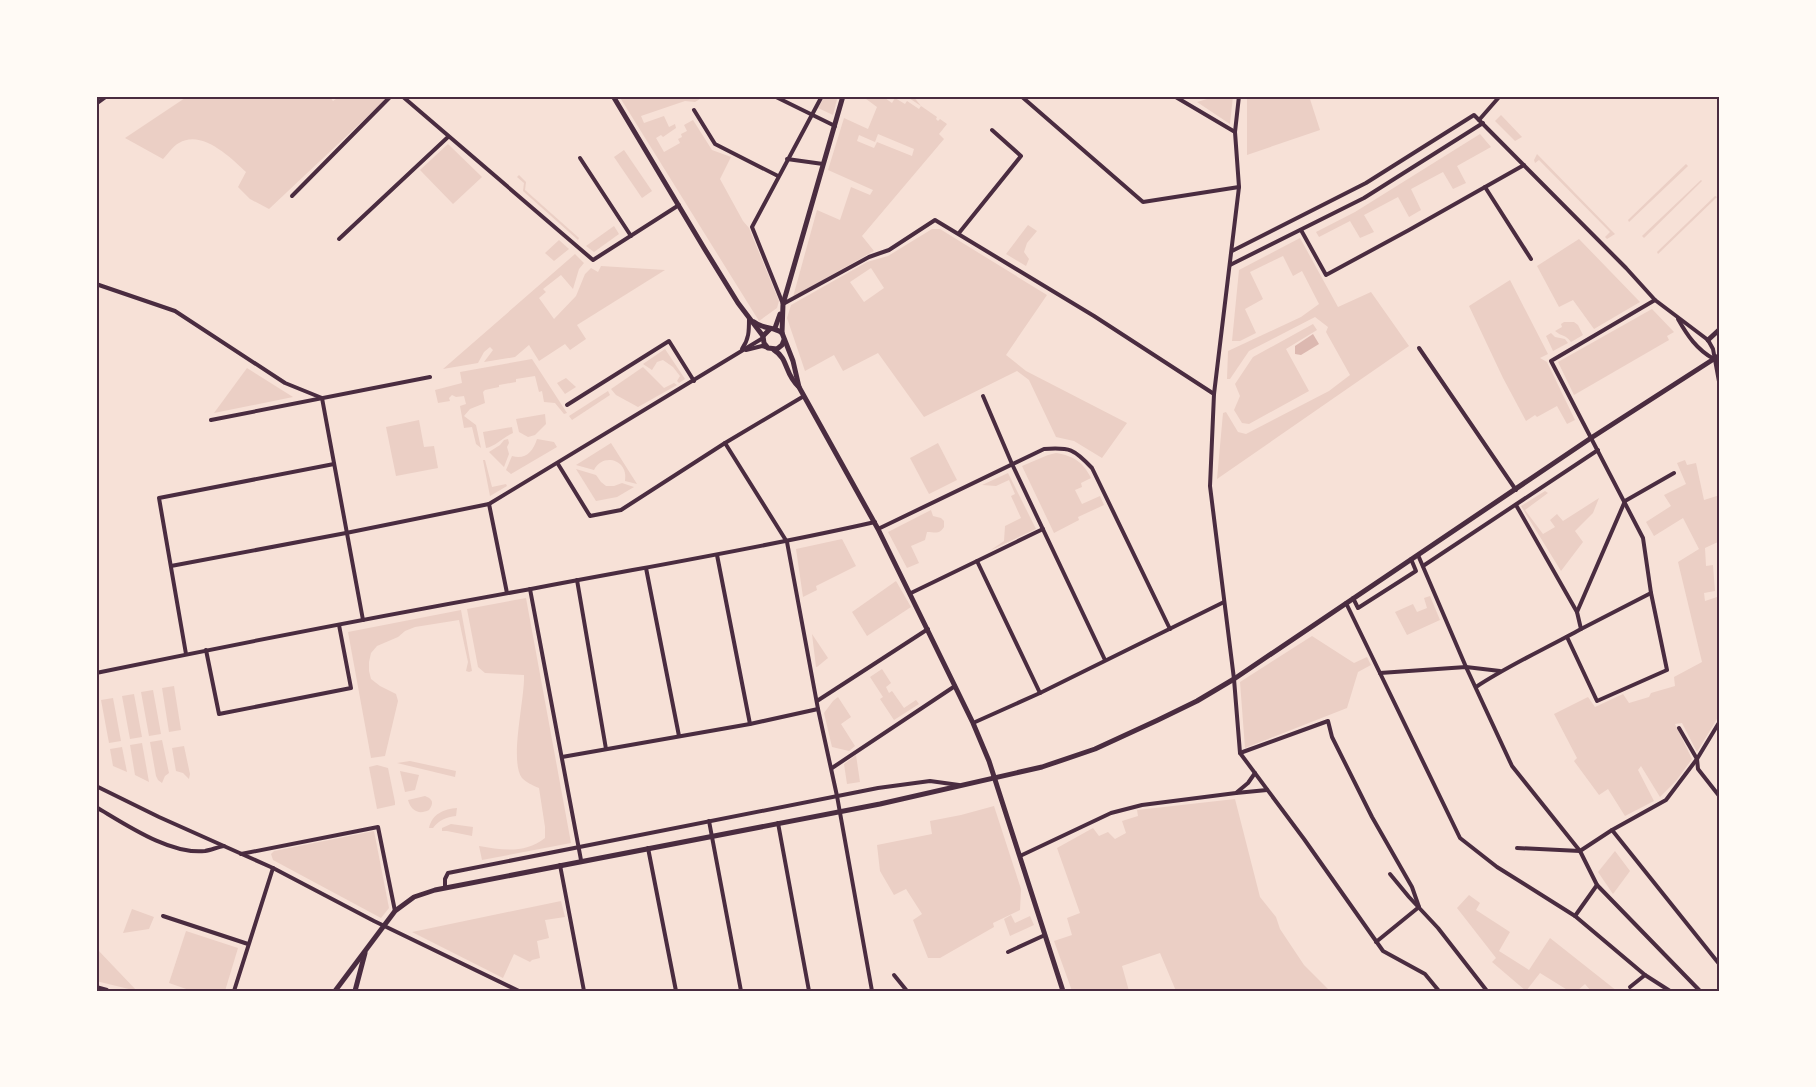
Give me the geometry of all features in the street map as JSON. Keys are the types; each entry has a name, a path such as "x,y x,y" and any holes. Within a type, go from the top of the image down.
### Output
{"street":[{"path":"96,104 107,96"},
{"path":"292,196 391,96"},
{"path":"402,96 593,260 680,205"},
{"path":"613,96 704,248 749,319 763,337 765,346 781,354 791,380 799,387"},
{"path":"774,96 835,126"},
{"path":"741,351 762,346 772,349 782,345 783,307 752,227 822,96"},
{"path":"170,566 489,504 558,464 763,337 772,329 783,307 843,96"},
{"path":"1022,96 1143,202 1240,187"},
{"path":"1174,96 1235,132"},
{"path":"1239,96 1235,132 1240,187 1214,394 1210,486 1234,679 1240,753 1383,951 1426,974 1440,991"},
{"path":"1230,265 1364,198 1481,122 1500,96"},
{"path":"694,110 715,144 778,176"},
{"path":"1232,251 1366,184 1474,115 1655,300 1708,340 1713,349 1720,387"},
{"path":"960,233 1022,156 992,130"},
{"path":"339,239 448,137"},
{"path":"580,158 631,236"},
{"path":"787,160 823,164"},
{"path":"1301,230 1326,275 1394,239 1524,165"},
{"path":"1485,187 1531,259"},
{"path":"783,307 870,257 889,250 935,220 960,233 1094,316 1214,394"},
{"path":"96,284 175,311 285,383 322,398"},
{"path":"1567,637 1597,701 1667,670 1651,593 1643,538 1551,361 1655,300"},
{"path":"1678,318 1687,334 1700,350 1714,359"},
{"path":"749,319 759,326 772,329 783,336 793,361 799,387 875,522 973,723 995,779 1063,991"},
{"path":"741,351 747,342 749,334 749,319"},
{"path":"1708,340 1720,330"},
{"path":"567,406 669,341 694,381"},
{"path":"1420,348 1516,490"},
{"path":"335,991 395,911 414,897 445,888 581,860 840,811 995,779 1042,768 1095,749 1197,701 1234,679 1591,438 1720,354"},
{"path":"211,420 430,377"},
{"path":"558,464 590,516 621,510 725,443 804,396"},
{"path":"983,396 1012,464 1106,660"},
{"path":"322,398 363,620"},
{"path":"725,443 787,542 818,710 832,768 872,991"},
{"path":"878,529 1044,449 1070,449 1081,456 1092,468 1170,629"},
{"path":"1423,566 1598,450"},
{"path":"186,654 159,498 334,464"},
{"path":"1577,612 1625,501 1674,473"},
{"path":"489,504 507,593"},
{"path":"1516,505 1577,612 1581,629"},
{"path":"96,673 530,588 787,542 875,522"},
{"path":"911,593 1043,529"},
{"path":"717,555 750,724"},
{"path":"1418,555 1466,667 1512,766 1580,851 1597,885 1700,991"},
{"path":"1353,598 1358,608 1416,571 1411,559"},
{"path":"977,561 1040,693"},
{"path":"646,568 679,736"},
{"path":"577,580 606,749"},
{"path":"530,588 581,860"},
{"path":"1476,687 1500,671 1516,665 1651,593"},
{"path":"973,723 1040,693 1224,602"},
{"path":"1346,603 1460,838 1497,867 1575,916 1645,975 1668,990"},
{"path":"206,650 219,714 351,688 339,625"},
{"path":"817,701 928,629"},
{"path":"1380,673 1466,667 1500,671"},
{"path":"832,768 955,686"},
{"path":"562,757 818,710"},
{"path":"1240,753 1328,721 1332,737 1372,817 1412,888 1419,907"},
{"path":"1517,848 1580,851 1612,830 1666,800 1697,759 1720,721"},
{"path":"1679,728 1697,759 1698,769 1720,798"},
{"path":"1236,793 1255,774"},
{"path":"445,888 445,879 448,873 577,846 837,796 930,781 964,785"},
{"path":"96,786 274,868 383,926 519,991"},
{"path":"1020,856 1111,813 1142,805 1267,790"},
{"path":"96,807 160,842 187,850 205,851 224,846"},
{"path":"709,821 741,991"},
{"path":"778,823 809,991"},
{"path":"241,854 378,827 395,911"},
{"path":"1612,830 1720,965"},
{"path":"648,848 676,991"},
{"path":"560,865 584,991"},
{"path":"234,991 274,868"},
{"path":"1390,874 1409,898 1438,928 1487,991"},
{"path":"1575,916 1597,885"},
{"path":"1376,942 1419,907"},
{"path":"163,916 248,944"},
{"path":"1008,952 1045,935"},
{"path":"355,991 366,948"},
{"path":"894,974 907,991"},
{"path":"1630,987 1645,975"},
{"path":"96,987 107,990"}],"shaded area":[{"path":"188,96 329,96 333,101 340,96 389,96 269,209 250,199 238,187 246,172 216,147 206,142 188,140 179,143 163,159 125,138"},
{"path":"619,96 705,96 695,102 685,101 641,116 644,123 664,116 669,127 675,124 676,128 663,137 661,135 656,138 664,152 680,143 678,139 682,137 681,134 687,131 684,125 693,120 712,150 731,157 720,179 743,221 749,228 779,301 777,308 759,321"},
{"path":"825,96 838,96 833,115 818,108"},
{"path":"862,96 873,96 876,98 882,96 892,103 895,98 905,104 907,101 919,109 921,106 937,117 938,121 940,119 947,124 939,134 944,139 862,236 874,251 793,297 817,210 840,220 851,187 870,195 873,190 828,170 844,118 868,129 877,107","holes":["878,134 914,149 912,156 877,142 874,148 857,141 859,135 875,142"]},
{"path":"906,96 913,96 921,106"},
{"path":"1217,96 1233,96 1230,124 1197,102"},
{"path":"1247,96 1309,96 1320,130 1247,155"},
{"path":"1501,115 1522,137 1515,141 1495,121"},
{"path":"1480,134 1491,147 1457,166 1466,183 1453,189 1443,172 1411,189 1421,210 1409,217 1398,197 1364,215 1374,232 1360,238 1350,221 1319,237 1316,232 1355,212"},
{"path":"448,144 482,177 453,204 420,170"},
{"path":"624,150 652,191 642,198 614,157"},
{"path":"1537,154 1615,234 1607,239 1605,237 1610,232 1539,160 1535,163 1534,160"},
{"path":"1686,164 1688,166 1629,222 1628,220"},
{"path":"519,175 526,182 525,190 579,238 578,240 523,191 524,183 517,177"},
{"path":"1701,180 1644,238 1642,236"},
{"path":"1715,196 1717,197 1658,254 1657,252"},
{"path":"1028,225 1037,231 1027,243 1024,252 1029,259 1026,266 1006,254"},
{"path":"614,226 619,234 594,252 586,246"},
{"path":"932,229 940,229 1047,295 1006,355 1026,371 1127,423 1102,458 1074,441 1056,437 1029,380 1017,371 924,417 878,353 843,371 834,355 805,371 787,318 791,305 867,262 888,256","holes":["871,268 884,288 864,302 850,282"]},
{"path":"1300,238 1338,307 1371,292 1409,346 1217,479 1223,413 1226,412 1238,432 1246,434 1329,391 1350,375 1326,332 1328,327 1315,317 1249,351 1230,379 1227,379 1228,351 1301,317 1319,304 1302,271 1293,276 1283,256 1250,272 1263,299 1245,309 1256,333 1240,341 1232,341 1239,270"},
{"path":"1579,239 1640,302 1594,329 1573,300 1559,307 1537,266"},
{"path":"559,240 569,249 554,261 545,253"},
{"path":"575,254 584,263 579,269 573,289 561,275 543,289 546,292 539,298 554,319 576,296 585,274 591,268 598,272 601,266 665,270 577,325 586,339 570,350 565,344 539,361 529,345 515,357 484,362 493,350 490,347 484,352 478,363 443,369"},
{"path":"1510,280 1548,354 1540,358 1547,362 1575,420 1567,424 1557,406 1526,421 1503,378 1469,306"},
{"path":"1652,309 1674,332 1667,336 1669,340 1574,395 1558,362"},
{"path":"1564,322 1574,322 1578,325 1583,335 1571,342 1555,331 1562,327 1561,324"},
{"path":"1313,324 1317,330 1286,349 1309,391 1249,424 1242,423 1234,410 1240,396 1235,384 1253,357"},
{"path":"1551,333 1555,337 1565,339 1568,343 1553,351 1546,336"},
{"path":"1313,334 1319,344 1301,355 1295,354 1295,346"},
{"path":"665,349 685,379 679,383 677,381 680,376 673,367 663,360 657,362 652,370 643,364"},
{"path":"532,359 567,413 564,414 555,403 544,402 542,391 539,392 535,376 516,379 516,382 485,390 483,392 485,403 470,409 464,416 476,425 481,448 476,444 472,427 464,428 460,406 466,404 464,396 456,397 452,395 449,398 450,401 438,403 435,390 462,383 460,372"},
{"path":"643,367 664,388 674,383 677,385 638,407 616,395 611,389"},
{"path":"247,368 293,397 214,413"},
{"path":"566,378 576,387 565,394 557,383"},
{"path":"608,391 610,395 572,420 569,416"},
{"path":"545,414 546,424 535,435 528,437 519,432 516,419"},
{"path":"419,420 424,447 434,446 438,468 396,476 386,427"},
{"path":"512,427 513,433 486,448 483,432"},
{"path":"508,439 507,447 509,454 504,467 489,452"},
{"path":"537,439 554,442 557,447 511,474 506,470 512,456 521,457 528,454"},
{"path":"611,443 637,484 625,481 623,468 614,461 603,461 594,470 576,465"},
{"path":"938,443 957,480 929,494 910,458"},
{"path":"1056,453 1077,461 1085,468 1091,478 1081,483 1082,487 1075,490 1082,504 1100,496 1104,505 1078,517 1079,520 1054,533 1022,466"},
{"path":"483,460 485,460 492,487 506,484 507,486 490,496"},
{"path":"1685,460 1687,465 1696,463 1704,500 1720,495 1720,541 1705,548 1706,566 1713,565 1715,591 1704,593 1705,601 1720,596 1720,714 1697,752 1682,723 1675,724 1692,759 1676,781 1660,797 1641,766 1638,770 1654,801 1625,816 1608,789 1599,795 1574,761 1577,758 1554,714 1588,697 1595,707 1623,694 1629,703 1649,697 1651,693 1675,686 1674,677 1702,662 1678,562 1699,549 1683,518 1654,536 1646,522 1671,506 1664,495 1686,484 1677,463"},
{"path":"576,469 596,475 606,486 622,483 634,487 617,497 596,501"},
{"path":"1008,473 1036,529 991,550 1004,541 1005,526 1021,518 1011,496 1015,494 1009,480 996,486 982,485"},
{"path":"1545,491 1548,493 1525,510 1543,534 1555,527 1550,520 1557,514 1563,521 1599,498 1593,513 1575,531 1583,542 1561,571 1521,506"},
{"path":"931,510 933,516 944,521 944,527 939,532 927,532 925,540 911,546 919,563 907,568 888,532"},
{"path":"842,539 856,566 816,586 817,590 803,597 796,549"},
{"path":"896,581 911,607 867,636 852,612"},
{"path":"1430,596 1440,620 1407,635 1395,612 1413,604 1417,612 1427,608 1424,598"},
{"path":"526,598 571,843 482,860 479,846 513,850 529,847 545,838 539,788 524,780 518,770 517,744 524,675 485,673 478,667 467,609"},
{"path":"461,610 472,671 466,671 468,662 459,620 415,627 377,646 371,653 369,671 371,679 396,694 398,701 385,756 371,758 348,632"},
{"path":"812,634 828,658 817,667 816,667"},
{"path":"1312,636 1354,663 1367,657 1371,665 1358,672 1347,708 1245,748 1240,682"},
{"path":"882,669 891,683 886,687 889,693 892,691 904,708 916,700 919,704 894,720 880,699 883,697 870,677"},
{"path":"174,686 181,730 169,732 162,688"},
{"path":"153,690 161,734 149,736 141,692"},
{"path":"134,694 142,737 130,739 122,696"},
{"path":"838,697 851,717 841,724 855,746 849,751 832,747 824,713"},
{"path":"113,698 121,741 109,743 101,700"},
{"path":"162,740 169,773 165,776 162,783 156,776 150,742"},
{"path":"142,743 149,782 135,775 130,745"},
{"path":"184,746 190,774 189,779 183,773 176,771 172,748"},
{"path":"122,747 127,772 113,766 110,749"},
{"path":"856,755 860,782 847,784 844,764"},
{"path":"410,761 456,771 455,777 397,763"},
{"path":"377,765 388,768 395,805 377,809 369,767"},
{"path":"400,771 419,775 415,790 405,792"},
{"path":"425,796 430,798 432,802 429,810 419,812 409,804 408,800"},
{"path":"1235,799 1260,897 1276,917 1280,929 1304,965 1330,991 1176,991 1160,953 1122,966 1129,991 1072,991 1054,941 1072,935 1067,918 1080,913 1057,848 1093,828 1099,836 1108,832 1115,839 1126,833 1122,821 1138,816 1137,810"},
{"path":"994,806 1021,889 1020,910 993,923 994,927 940,958 928,958 913,920 922,914 906,889 894,895 880,871 877,845 932,834 930,821"},
{"path":"457,808 456,816 443,819 433,828 429,828 433,819 439,813"},
{"path":"451,824 473,827 472,836 442,831 442,828"},
{"path":"374,831 389,908 381,918 273,860 271,854 274,851"},
{"path":"1615,851 1630,871 1613,894 1598,872"},
{"path":"1469,895 1480,903 1476,910 1510,932 1499,951 1529,970 1550,938 1617,991 1591,991 1585,984 1577,991 1571,989 1569,991 1540,973 1526,991 1492,962 1496,958 1457,908"},
{"path":"561,901 565,917 545,920 549,938 537,941 540,958 530,962 514,954 503,978 412,932"},
{"path":"132,909 154,917 149,929 123,933"},
{"path":"1011,915 1015,923 1030,916 1034,925 1010,936 1004,919"},
{"path":"186,931 238,948 225,991 192,991 169,983"},
{"path":"96,948 137,991 96,981"}]}
